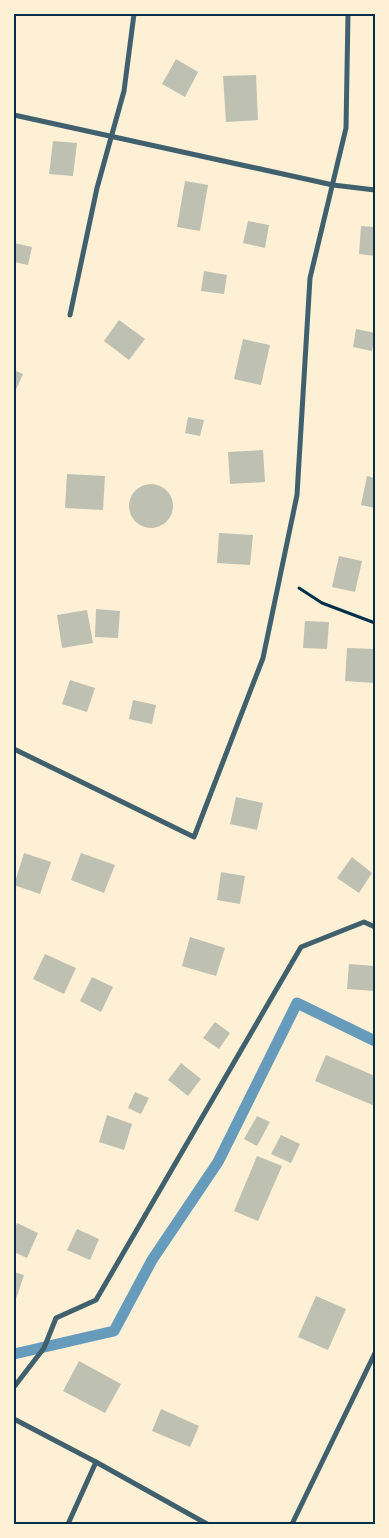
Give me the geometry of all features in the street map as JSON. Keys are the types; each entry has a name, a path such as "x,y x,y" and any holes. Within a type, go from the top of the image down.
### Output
{"street":[{"path":"70,315 96,188 124,91 134,14"},
{"path":"14,749 194,837 263,658 297,495 310,278 346,128 348,14"},
{"path":"14,115 333,185 375,190"},
{"path":"14,1387 44,1348 56,1318 96,1300 301,947 364,922 375,926"},
{"path":"292,1524 375,1353"},
{"path":"14,1420 96,1462 207,1524"},
{"path":"68,1524 96,1462"}],"path":[{"path":"280,575 322,603 375,624"}],"building":[{"path":"176,59 198,72 185,97 162,84"},
{"path":"256,75 258,120 226,122 223,76"},
{"path":"53,141 77,143 73,176 49,174"},
{"path":"185,181 208,185 200,231 177,227"},
{"path":"248,221 269,225 265,248 243,243"},
{"path":"361,226 375,227 375,256 359,254"},
{"path":"14,243 32,247 28,265 14,262"},
{"path":"204,271 227,275 224,294 201,291"},
{"path":"119,320 145,339 129,360 104,341"},
{"path":"356,329 375,333 372,351 353,347"},
{"path":"243,339 270,345 261,385 234,379"},
{"path":"14,370 23,374 14,394"},
{"path":"188,417 204,420 200,436 185,433"},
{"path":"263,450 265,482 230,484 228,452"},
{"path":"67,474 105,476 103,510 65,508"},
{"path":"367,476 375,478 375,508 361,505"},
{"path":"155,484 167,490 172,497 172,515 167,522 160,527 147,528 139,525 132,518 129,502 132,494 139,487"},
{"path":"219,533 253,535 250,565 217,563"},
{"path":"339,556 362,561 355,592 332,587"},
{"path":"96,609 120,611 118,638 95,637"},
{"path":"87,610 93,643 62,648 57,615"},
{"path":"305,621 329,622 327,649 303,648"},
{"path":"347,648 375,649 375,683 345,681"},
{"path":"70,680 95,688 87,712 62,704"},
{"path":"133,700 156,705 152,724 129,719"},
{"path":"236,797 263,803 257,830 230,824"},
{"path":"24,853 51,862 40,894 14,885"},
{"path":"81,853 115,865 104,893 71,880"},
{"path":"352,857 372,873 359,893 337,878"},
{"path":"221,872 245,876 240,904 217,900"},
{"path":"190,937 225,948 216,976 182,966"},
{"path":"45,954 76,968 64,994 33,979"},
{"path":"349,964 375,966 375,991 347,989"},
{"path":"92,977 113,987 101,1012 80,1001"},
{"path":"215,1022 230,1033 219,1049 203,1038"},
{"path":"326,1055 375,1076 375,1106 315,1081"},
{"path":"181,1063 201,1079 188,1096 168,1080"},
{"path":"135,1092 149,1098 141,1114 128,1108"},
{"path":"107,1115 132,1124 124,1150 99,1142"},
{"path":"257,1116 270,1122 257,1146 244,1139"},
{"path":"281,1135 300,1144 291,1163 271,1154"},
{"path":"257,1156 282,1166 258,1221 234,1211"},
{"path":"17,1223 38,1233 27,1258 14,1252 14,1231"},
{"path":"77,1229 99,1239 90,1260 67,1250"},
{"path":"14,1272 24,1275 14,1305"},
{"path":"316,1296 346,1309 328,1350 298,1337"},
{"path":"79,1361 121,1384 105,1413 63,1391"},
{"path":"161,1409 199,1426 190,1447 152,1431"}],"waterway":[{"path":"14,1354 114,1331 152,1260 218,1162 297,1003 375,1041"}]}
